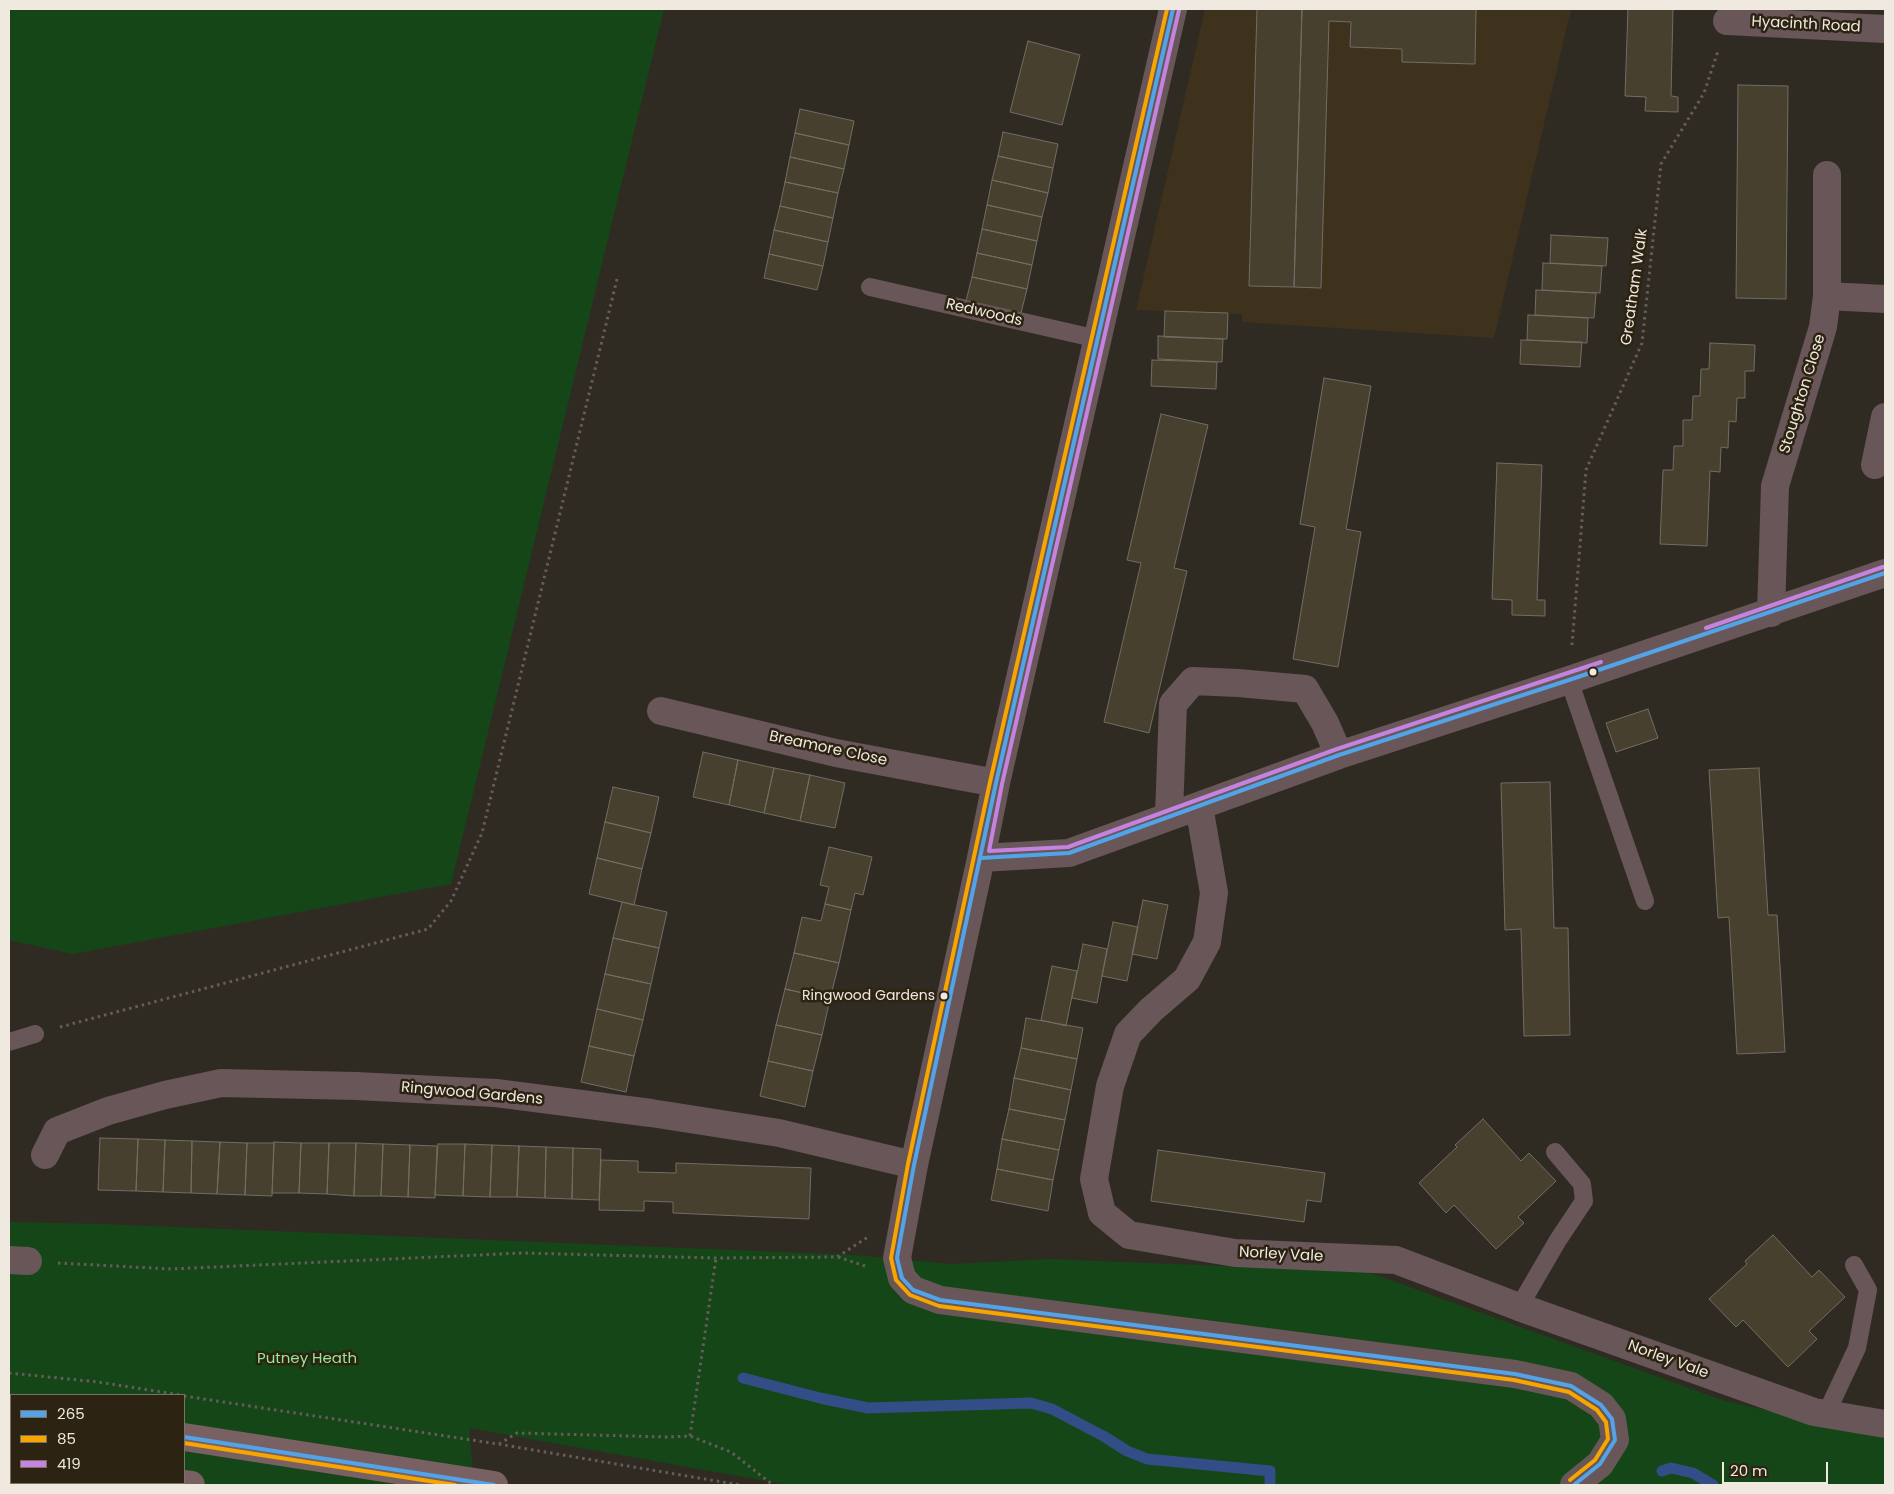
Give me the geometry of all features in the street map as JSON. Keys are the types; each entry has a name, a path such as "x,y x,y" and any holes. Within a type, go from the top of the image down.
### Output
{"highway":[{"path":"185,1437 494,1485"}],"street":[{"path":"1174,9 996,784 914,1164 897,1258 902,1278 913,1290 940,1300 1515,1374 1571,1386 1601,1404 1612,1419 1615,1440 1600,1464 1574,1485"},
{"name":"Hyacinth Road","path":"1728,15 1885,30"},
{"name":"Stoughton Close","path":"1771,613 1775,486 1823,327 1827,296 1827,175"},
{"path":"1827,296 1885,299"},
{"path":"1876,465 1885,418"},
{"path":"981,858 1069,853 1169,815 1339,755 1885,574"},
{"path":"1169,815 1173,704 1194,681 1305,689 1325,723 1339,755"},
{"name":"Breamore Close","path":"661,711 836,753 996,784"},
{"name":"Norley Vale","path":"1199,806 1214,893 1207,942 1187,979 1128,1034 1110,1086 1094,1180 1102,1213 1129,1235 1235,1253 1396,1260 1519,1307 1814,1412 1885,1424"},
{"name":"Ringwood Gardens","path":"45,1155 57,1131 108,1110 221,1083 356,1086 496,1093 651,1113 779,1133 914,1164"}],"lane":[{"name":"Redwoods","path":"870,287 1098,339"},
{"path":"1569,680 1645,901"},
{"path":"9,1042 35,1034"},
{"path":"1519,1307 1558,1240 1584,1201 1582,1184 1555,1152"},
{"path":"1826,1414 1857,1348 1868,1290 1854,1265"}],"path":[{"name":"Greatham Walk","path":"1569,680 1586,470 1642,343 1660,164 1704,93 1728,15"},
{"path":"35,1034 428,929 451,901 482,833 618,275"},
{"path":"18,1260 171,1269 522,1253 716,1258 837,1257 884,1228 903,1225"},
{"path":"690,1436 716,1258"},
{"path":"9,1373 98,1382 170,1394"},
{"path":"185,1396 498,1444 740,1485"},
{"path":"498,1444 517,1433 690,1436 731,1452 773,1485"}],"shaded area":[{"path":"1205,9 1571,9 1494,338 1242,322 1242,314 1136,310"}],"green space":[{"path":"9,9 664,9 451,884 73,954 9,940"},
{"name":"Putney Heath","path":"9,1222 102,1224 854,1255 952,1264 1050,1259 1368,1272 1725,1401 1885,1437 1885,1485 789,1485 469,1428 474,1485 9,1485"}],"building":[{"path":"1257,9 1302,9 1294,287 1249,286"},
{"path":"1302,9 1476,9 1475,64 1402,62 1402,49 1350,47 1351,22 1329,21 1321,288 1294,287"},
{"path":"1628,9 1673,9 1671,96 1678,97 1678,112 1645,111 1646,97 1625,96"},
{"path":"1028,41 1080,55 1062,125 1010,112"},
{"path":"1738,85 1788,86 1786,299 1736,298"},
{"path":"800,109 854,121 849,145 795,133"},
{"path":"1003,132 1058,144 1053,168 998,156"},
{"path":"795,133 849,145 844,169 790,157"},
{"path":"998,156 1053,168 1048,193 992,180"},
{"path":"790,157 844,169 838,193 785,182"},
{"path":"992,180 1048,193 1042,217 987,205"},
{"path":"785,182 838,193 833,218 780,206"},
{"path":"987,205 1042,217 1037,241 982,229"},
{"path":"780,206 833,218 828,242 774,230"},
{"path":"982,229 1037,241 1032,265 977,253"},
{"path":"774,230 828,242 823,266 769,254"},
{"path":"1551,235 1608,238 1606,266 1550,263"},
{"path":"977,253 1032,265 1027,289 972,277"},
{"path":"769,254 823,266 817,290 764,278"},
{"path":"1543,263 1602,266 1600,293 1542,290"},
{"path":"972,277 1027,289 1021,313 966,301"},
{"path":"1536,290 1596,293 1594,318 1535,315"},
{"path":"1165,311 1228,313 1227,339 1164,337"},
{"path":"1528,315 1588,318 1587,343 1527,340"},
{"path":"1158,336 1223,339 1222,362 1158,359"},
{"path":"1521,340 1582,342 1580,367 1520,364"},
{"path":"1710,343 1755,345 1754,371 1745,371 1745,398 1737,398 1736,422 1729,421 1728,448 1721,447 1720,472 1710,471 1707,546 1660,544 1663,470 1673,470 1674,446 1683,446 1683,420 1692,420 1693,396 1700,396 1701,369 1709,369"},
{"path":"1152,360 1217,362 1216,389 1151,386"},
{"path":"1324,378 1371,386 1346,529 1361,532 1338,667 1293,659 1315,527 1300,524"},
{"path":"1161,414 1208,425 1174,568 1187,571 1149,733 1104,722 1141,563 1127,560"},
{"path":"1497,463 1542,465 1537,600 1545,600 1545,616 1512,615 1512,600 1492,599"},
{"path":"1648,709 1658,738 1616,752 1606,723"},
{"path":"703,752 738,760 729,805 693,797"},
{"path":"738,760 774,768 764,813 729,805"},
{"path":"774,768 810,775 800,821 764,813"},
{"path":"1759,768 1768,915 1777,915 1785,1052 1737,1054 1729,917 1718,918 1709,770"},
{"path":"810,775 845,783 835,828 800,821"},
{"path":"1550,782 1554,928 1568,928 1570,1035 1524,1036 1521,929 1505,930 1501,783"},
{"path":"613,787 659,797 651,833 605,822"},
{"path":"605,822 651,833 642,869 597,858"},
{"path":"829,847 872,857 863,895 855,893 851,910 825,904 829,887 820,885"},
{"path":"597,858 642,869 634,905 589,894"},
{"path":"1143,900 1168,905 1157,959 1132,954"},
{"path":"622,902 667,912 659,948 613,938"},
{"path":"825,904 851,910 839,963 794,953 802,917 821,921"},
{"path":"1113,922 1138,927 1127,981 1102,976"},
{"path":"613,938 659,948 651,984 605,974"},
{"path":"1083,944 1107,949 1097,1003 1072,998"},
{"path":"794,953 839,963 830,999 785,989"},
{"path":"1052,966 1077,971 1066,1026 1041,1020"},
{"path":"605,974 651,984 643,1020 597,1009"},
{"path":"785,989 830,999 822,1035 776,1025"},
{"path":"597,1009 643,1020 634,1056 589,1046"},
{"path":"1026,1018 1083,1028 1077,1059 1021,1048"},
{"path":"776,1025 822,1035 813,1071 768,1061"},
{"path":"589,1046 634,1056 626,1092 581,1082"},
{"path":"1021,1048 1077,1059 1071,1090 1014,1078"},
{"path":"768,1061 813,1071 805,1107 760,1096"},
{"path":"1014,1078 1071,1090 1065,1120 1009,1109"},
{"path":"1009,1109 1065,1120 1059,1150 1002,1139"},
{"path":"1483,1119 1521,1161 1529,1153 1556,1181 1518,1217 1524,1223 1496,1249 1454,1205 1446,1213 1419,1183"},
{"path":"100,1138 138,1139 136,1191 98,1190"},
{"path":"138,1139 165,1140 163,1192 136,1191"},
{"path":"1002,1139 1059,1150 1053,1180 997,1169"},
{"path":"165,1140 192,1141 191,1193 163,1192"},
{"path":"192,1141 220,1142 217,1194 191,1193"},
{"path":"220,1142 247,1143 245,1195 217,1194"},
{"path":"274,1142 301,1143 299,1193 272,1193"},
{"path":"247,1143 274,1143 272,1196 245,1195"},
{"path":"301,1143 329,1143 327,1194 299,1193"},
{"path":"329,1143 356,1143 354,1196 327,1194"},
{"path":"356,1143 383,1144 381,1196 354,1196"},
{"path":"383,1144 410,1145 408,1197 381,1196"},
{"path":"438,1144 465,1144 463,1196 435,1195"},
{"path":"465,1144 492,1145 490,1197 463,1196"},
{"path":"410,1145 437,1146 435,1198 408,1197"},
{"path":"492,1145 519,1146 517,1197 490,1197"},
{"path":"519,1146 546,1147 545,1198 517,1197"},
{"path":"546,1147 573,1148 572,1199 545,1198"},
{"path":"573,1148 601,1149 599,1200 572,1199"},
{"path":"1158,1150 1325,1173 1321,1202 1307,1200 1304,1222 1151,1201"},
{"path":"601,1160 638,1161 638,1172 676,1173 676,1163 811,1168 809,1219 673,1213 673,1202 644,1201 644,1211 599,1210"},
{"path":"997,1169 1053,1180 1048,1211 991,1200"},
{"path":"1773,1235 1812,1277 1819,1270 1845,1297 1809,1331 1817,1339 1788,1367 1743,1320 1736,1327 1709,1299 1747,1264 1745,1261"}],"waterway":[{"path":"743,1378 868,1408 1031,1403 1052,1409 1127,1451 1147,1459 1270,1471 1270,1485"},
{"path":"1662,1471 1671,1468 1693,1473 1713,1485"}],"transit line":[{"name":"85","path":"1167,9 990,782 908,1164 891,1258 896,1280 910,1295 939,1306 1514,1380 1569,1392 1597,1410 1606,1422 1608,1439 1595,1460 1570,1480"},
{"name":"265","path":"1173,9 996,783 914,1165 897,1258 902,1278 913,1290 940,1300 1515,1374 1571,1386 1601,1405 1612,1419 1615,1440 1600,1464 1574,1485"},
{"name":"419","path":"1179,10 1002,784 989,851 1068,847 1337,749 1601,662"},
{"name":"419","path":"1706,628 1883,567"},
{"name":"265","path":"981,858 1069,853 1339,755 1569,680 1885,573"},
{"name":"265","path":"185,1437 494,1485"},
{"name":"85","path":"185,1443 455,1485"}],"place":[{"name":"Ringwood Gardens","path":"944,996"}]}
